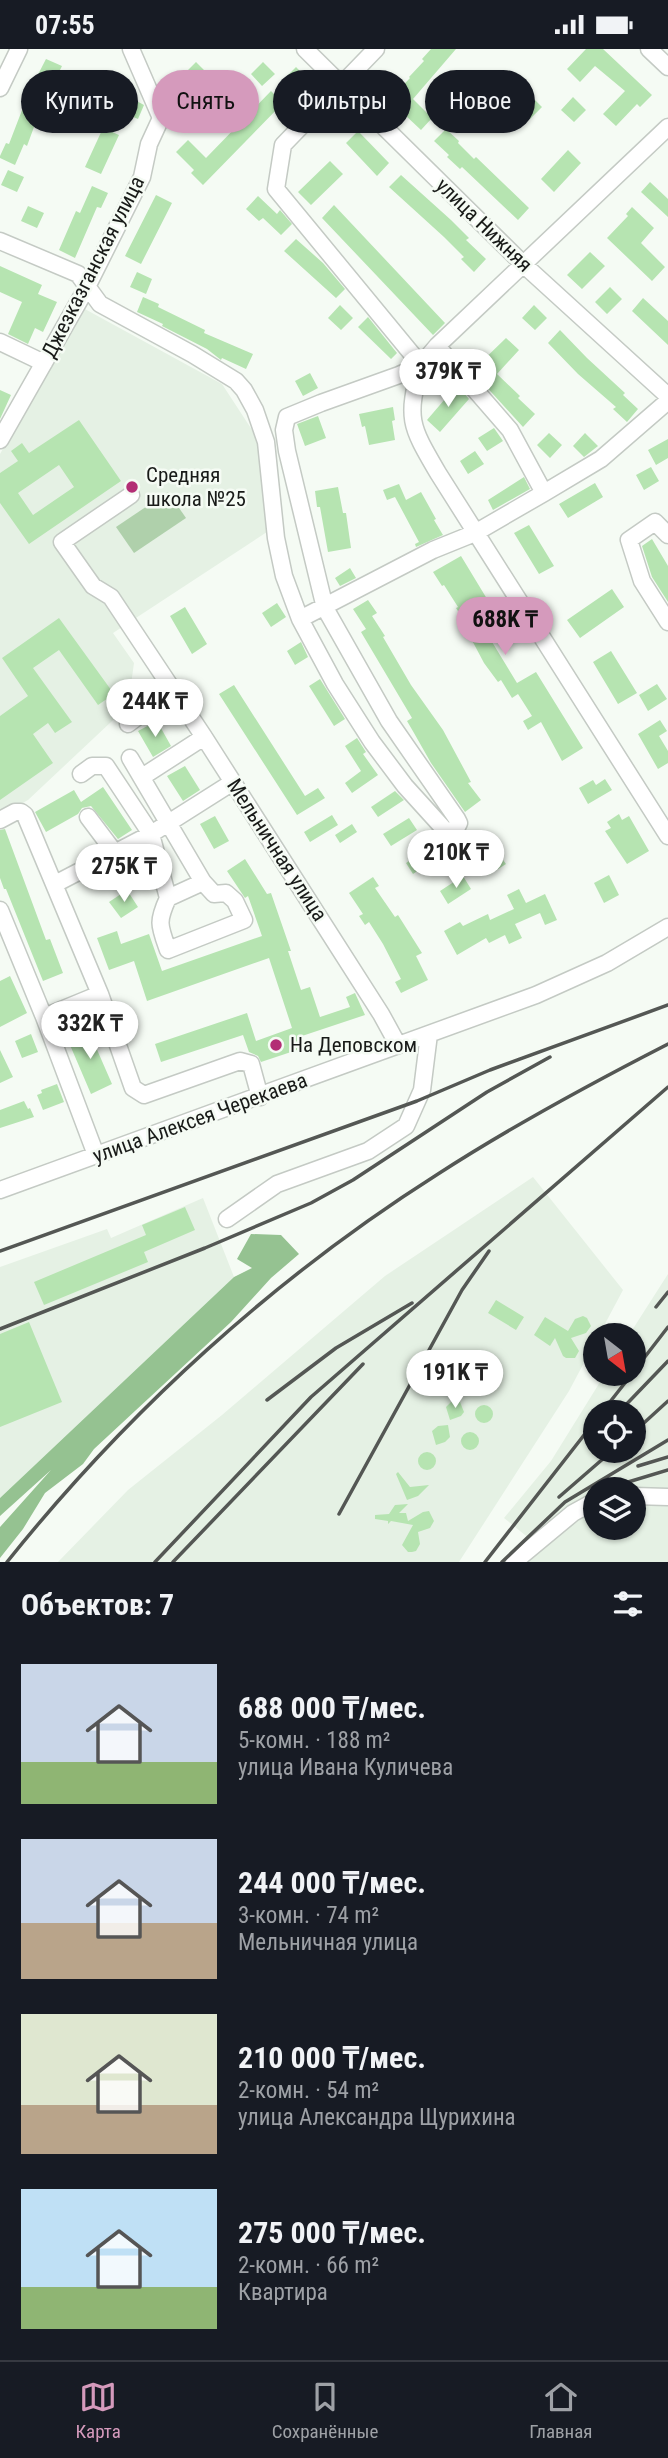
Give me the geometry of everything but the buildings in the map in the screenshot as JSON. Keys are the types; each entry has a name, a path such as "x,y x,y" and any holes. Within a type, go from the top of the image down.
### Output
{"street":[{"path":"0,88 19,49"},
{"name":"Джезказганская улица","path":"0,440 87,287 142,177 149,144 161,118 131,49"},
{"name":"улица Нижняя","path":"305,49 326,70"},
{"path":"356,70 376,49"},
{"path":"649,49 668,67"},
{"path":"668,127 437,346 421,365 411,400 411,419 426,453 668,836"},
{"path":"295,133 283,145 276,189 421,365"},
{"name":"улица Нижняя","path":"390,133 523,264 668,396"},
{"path":"0,241 78,274 100,304 192,354 236,381 244,390 255,410 266,442 276,538 284,576 300,619 335,684 372,742 405,786 444,829 449,831 456,829 459,823 457,819 389,721 325,608 284,430 287,417 421,365"},
{"path":"0,342 44,363"},
{"path":"437,346 510,430 544,493"},
{"path":"300,619 433,550 475,533 544,493 601,459 668,401"},
{"name":"Мельничная улица","path":"131,495 62,542 93,586 111,597 381,1013 398,1045"},
{"path":"668,535 655,522 629,540 642,581 668,622"},
{"path":"128,724 172,691"},
{"path":"142,777 204,737"},
{"path":"81,774 92,766 106,766 151,834 168,898 159,925 168,950 244,920 235,901 226,893 214,894 203,882 130,758"},
{"path":"55,884 151,834 233,782"},
{"path":"0,820 15,812 25,815 100,994 130,1081 138,1092 144,1095 240,1061 251,1064 260,1097"},
{"path":"88,817 115,853"},
{"path":"168,898 203,882"},
{"path":"0,910 96,1156"},
{"name":"улица Алексея Черекаева","path":"0,1190 568,982 607,963 668,927"},
{"path":"44,1017 100,994"},
{"path":"227,1219 277,1184 368,1151 406,1126 422,1090 429,1034"},
{"path":"646,1496 668,1497"},
{"path":"514,1562 583,1508"}],"shaded area":[{"name":"Средняя школа №25","path":"83,308 222,384 258,439 270,530 113,633 134,663 128,706 28,800 0,816 0,454"},
{"path":"533,1177 623,1290 605,1323 583,1323 583,1365 569,1391 459,1562 58,1562 128,1490 222,1415 385,1276"},
{"path":"203,1198 234,1277 0,1498 0,1267 107,1229 111,1238"},
{"path":"668,1274 668,1562 529,1562 541,1548 504,1518 551,1461 583,1409 583,1463 646,1463 646,1400 589,1400 598,1386 646,1386 646,1323 637,1323"}],"green space":[{"path":"168,492 186,518 134,553 116,527"},
{"path":"251,1234 281,1235 299,1254 271,1278 231,1322 94,1449 83,1464 45,1493 23,1529 0,1558 0,1527 51,1470 0,1516 0,1498 234,1277 252,1268 237,1259"}],"railway":[{"path":"0,1251 417,1101 490,1070 668,1005"},
{"path":"7,1562 102,1452 153,1400 206,1350 318,1257 377,1214 466,1156 668,1044"},
{"path":"0,1329 311,1203 353,1180 487,1092 550,1057"},
{"path":"155,1562 311,1397 668,1087"},
{"path":"339,1514 462,1290 489,1251"},
{"path":"656,1307 668,1292"},
{"path":"267,1400 336,1348 412,1303"},
{"path":"646,1355 668,1327"},
{"path":"631,1400 668,1361"},
{"path":"173,1562 363,1364"},
{"path":"611,1400 623,1386"},
{"path":"646,1421 668,1401"},
{"path":"485,1562 583,1436"},
{"path":"502,1562 565,1502 668,1440"},
{"path":"638,1466 668,1457"},
{"path":"559,1497 598,1463"},
{"path":"645,1477 668,1470"}],"place":[{"name":"Средняя школа №25","path":"132,487"},
{"name":"На Деповском","path":"276,1045"}]}
